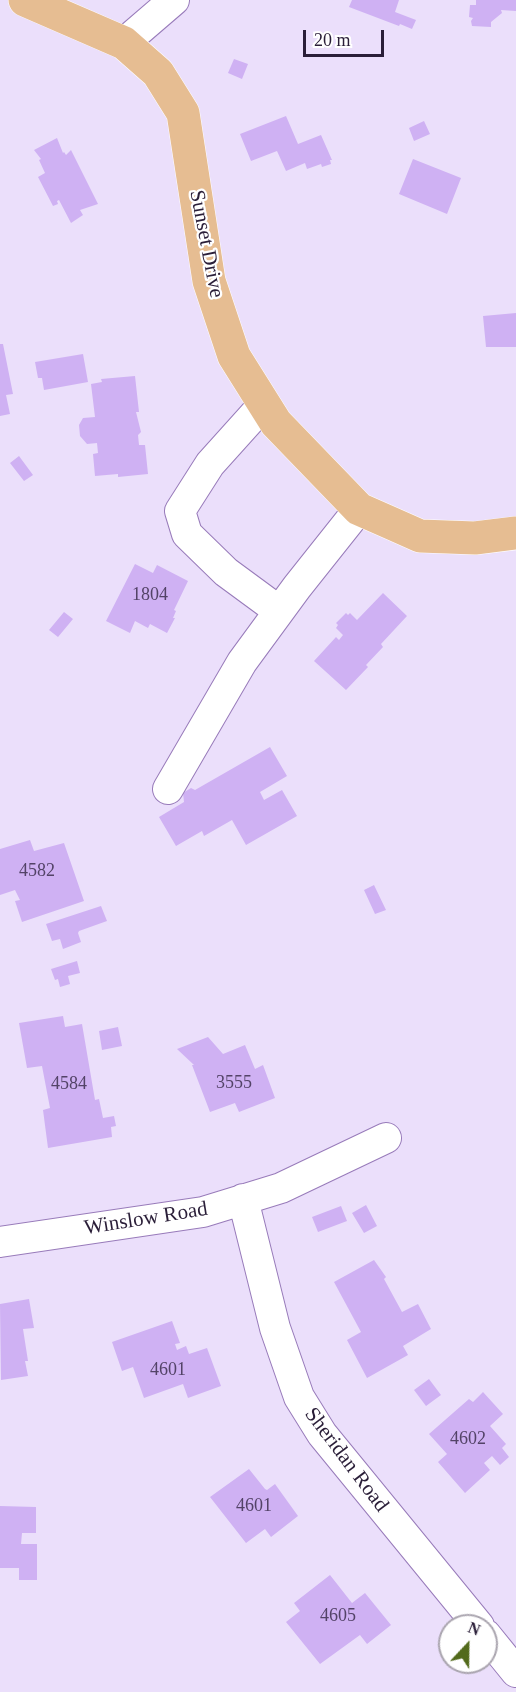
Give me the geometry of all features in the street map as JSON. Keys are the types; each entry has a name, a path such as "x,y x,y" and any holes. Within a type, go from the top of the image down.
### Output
{"main road":[{"name":"Sunset Drive","path":"25,0 124,43 158,73 183,113 209,280 234,356 276,423 359,508 420,536 475,538 516,533"}],"street":[{"path":"124,43 174,0"},
{"path":"264,404 210,464 180,511 186,534 226,572 279,611"},
{"path":"168,789 242,662 359,508"},
{"name":"Winslow Road","path":"0,1242 203,1212 281,1188 386,1138"},
{"name":"Sheridan Road","path":"243,1198 276,1334 299,1397 322,1434 469,1614"},
{"path":"498,1650 516,1672"}],"building":[{"path":"352,0 399,0 395,12 416,20 412,29 400,24 399,26 349,7"},
{"path":"476,0 516,0 516,11 501,10 502,13 491,22 491,27 472,26 473,18 469,17 470,5 476,5"},
{"path":"234,59 248,64 242,79 228,73"},
{"path":"286,116 298,144 321,135 332,160 330,160 331,164 322,167 321,164 307,169 305,163 286,171 277,151 251,161 240,134"},
{"path":"424,121 430,134 414,141 409,128"},
{"path":"57,138 63,153 66,155 71,150 98,204 80,210 83,215 71,223 59,200 58,204 53,206 38,177 45,173 39,160 41,159 34,150"},
{"path":"413,159 461,178 447,214 399,194"},
{"path":"516,313 516,347 486,347 483,316"},
{"path":"0,344 3,344 13,394 6,395 10,414 0,416"},
{"path":"83,354 88,382 44,390 42,378 38,378 35,362"},
{"path":"135,376 139,412 136,412 141,432 138,435 139,445 145,445 148,474 118,477 118,474 95,476 93,454 98,453 97,443 87,444 80,436 79,425 83,418 95,417 91,384 102,382 101,379"},
{"path":"19,456 33,475 24,481 10,463"},
{"path":"135,564 153,573 157,565 188,581 174,610 176,611 173,618 175,618 167,633 150,624 148,628 135,621 130,633 106,621"},
{"path":"383,593 407,616 381,644 383,647 366,665 368,667 346,690 314,661 336,637 339,640 343,635 336,628 338,625 336,623 346,613 348,615 350,613 357,620"},
{"path":"64,612 73,619 58,637 49,630"},
{"path":"270,747 287,776 260,792 264,800 282,790 297,816 246,845 232,820 204,836 202,831 176,846 159,817 184,802 183,793 191,788 195,790"},
{"path":"30,840 34,851 64,843 84,901 22,922 15,901 20,900 15,890 0,895 0,849"},
{"path":"374,885 386,910 375,914 364,890"},
{"path":"101,906 107,921 79,931 81,942 63,949 60,939 52,941 46,924"},
{"path":"77,961 80,973 68,976 70,984 60,987 51,969"},
{"path":"63,1016 65,1027 82,1024 95,1100 99,1099 103,1118 114,1116 116,1126 111,1127 112,1137 48,1148 43,1110 50,1108 42,1066 27,1068 19,1023"},
{"path":"118,1027 122,1046 102,1050 99,1031"},
{"path":"208,1037 223,1054 245,1045 255,1069 263,1065 275,1098 239,1112 235,1103 210,1112 192,1065 194,1065 177,1049"},
{"path":"366,1205 377,1226 364,1233 352,1213"},
{"path":"341,1206 347,1221 318,1232 312,1217"},
{"path":"374,1260 386,1277 384,1279 402,1312 418,1304 431,1329 403,1346 408,1355 367,1378 347,1340 361,1332 334,1282"},
{"path":"29,1299 34,1328 23,1329 28,1376 1,1380 0,1304"},
{"path":"172,1321 180,1343 175,1344 177,1350 186,1346 189,1354 207,1348 221,1386 188,1398 183,1384 144,1398 133,1367 122,1371 112,1342"},
{"path":"429,1379 441,1395 426,1406 414,1390"},
{"path":"483,1392 503,1414 490,1426 506,1444 502,1448 509,1457 500,1465 492,1456 484,1463 490,1470 465,1493 438,1462 447,1454 429,1434 469,1399 473,1402"},
{"path":"249,1469 265,1489 275,1484 298,1516 271,1537 265,1529 246,1543 210,1497"},
{"path":"0,1506 36,1507 36,1533 22,1533 21,1544 37,1544 37,1580 19,1580 19,1568 0,1568"},
{"path":"330,1575 352,1603 365,1593 391,1625 367,1644 360,1635 320,1664 286,1622 300,1611 294,1603"}]}
